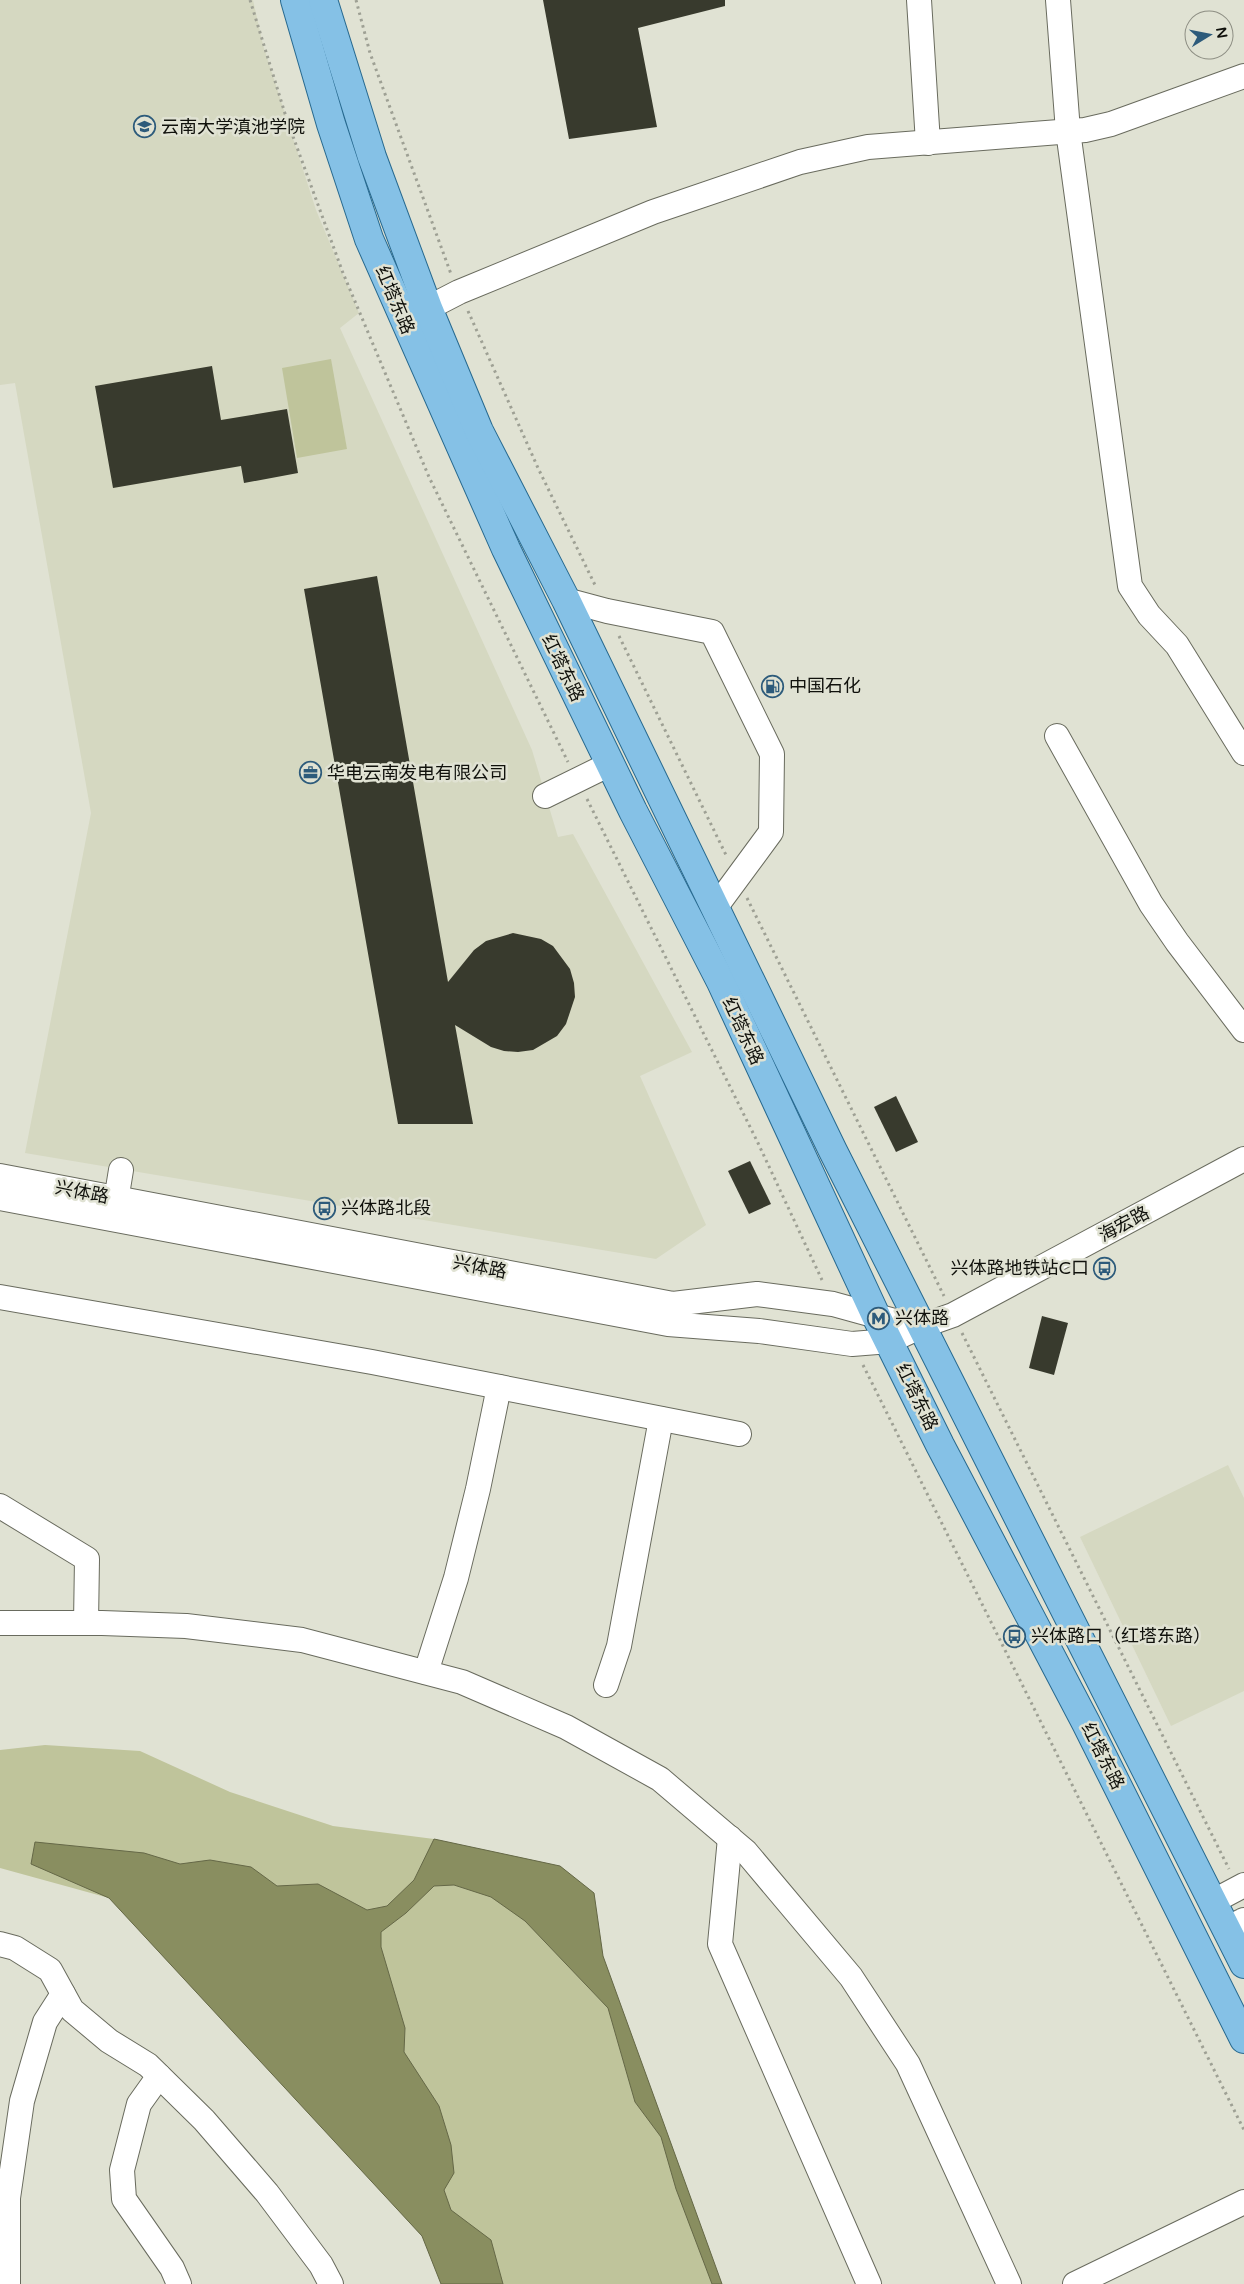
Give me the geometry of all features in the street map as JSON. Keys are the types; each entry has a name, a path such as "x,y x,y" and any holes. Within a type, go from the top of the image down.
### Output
{"main road":[{"name":"红塔东路","path":"295,0 331,124 369,239 502,540 610,764 721,982 877,1318 940,1445 1086,1723 1244,2039"},
{"name":"红塔东路","path":"324,0 372,157 428,308 480,431 566,600 833,1151 1212,1902 1235,1925 1244,1964"}],"street":[{"path":"919,0 928,143"},
{"path":"1058,0 1068,131 1130,586 1149,615 1177,645 1240,735"},
{"path":"428,308 459,292 653,212 800,162 868,148 1068,131 1111,124 1244,76"},
{"path":"566,600 607,611 712,632 772,754 771,832 715,908"},
{"path":"1057,736 1152,904 1177,942 1244,1030"},
{"path":"545,796 610,764"},
{"name":"海宏路","path":"922,1326 954,1315 1244,1159"},
{"path":"115,1209 121,1170"},
{"name":"兴体路","path":"0,1176 115,1209 668,1324 759,1331 852,1344 890,1341 922,1326"},
{"name":"兴体路","path":"0,1198 115,1209 673,1304 757,1294 833,1304 877,1318 922,1326"},
{"path":"0,1298 372,1362 739,1434"},
{"path":"426,1672 456,1578 478,1489 499,1387"},
{"path":"606,1685 619,1646 661,1419"},
{"path":"0,1506 87,1558 86,1623"},
{"path":"0,1623 186,1626 302,1640 462,1682 566,1727 660,1779 746,1852 852,1977 908,2064 1009,2284"},
{"path":"730,1838 720,1944 869,2284"},
{"path":"1212,1902 1241,1886"},
{"path":"0,1944 15,1948 50,1970 72,2010 109,2041 148,2065 204,2120 267,2193 321,2265 331,2284"},
{"path":"8,2284 8,2198 22,2101 45,2022 63,1994"},
{"path":"159,2076 140,2104 122,2170 124,2199 172,2268 178,2284"},
{"path":"1076,2284 1244,2202"}],"path":[{"path":"250,0 287,120 346,282 429,477 758,1143 833,1304"},
{"path":"356,0 370,53 447,265 538,468 738,879 954,1315 1241,1886"},
{"path":"852,1344 1244,2130"}],"shaded area":[{"name":"华电云南发电有限公司","path":"0,0 253,0 263,45 316,210 359,313 340,328 532,750 558,837 573,834 692,1052 640,1076 706,1225 656,1259 25,1153 91,813 15,383 0,385"},
{"path":"331,359 347,449 297,458 282,368"},
{"path":"1228,1465 1244,1498 1244,1691 1171,1726 1080,1537"},
{"path":"45,1745 140,1751 230,1792 333,1826 434,1839 560,1866 594,1893 603,1956 722,2284 441,2284 422,2236 109,1898 0,1868 0,1750"},
{"path":"434,1839 560,1866 594,1893 603,1956 722,2284 712,2284 676,2189 661,2137 635,2102 608,2008 525,1921 491,1897 454,1885 434,1886 406,1913 381,1932 381,1947 405,2028 404,2052 439,2106 451,2145 454,2173 444,2190 451,2210 491,2240 503,2284 441,2284 422,2236 109,1898 31,1864 35,1842 144,1853 180,1864 210,1860 251,1867 277,1886 318,1884 367,1910 387,1906 414,1880"}],"building":[{"path":"543,0 725,0 725,6 638,28 657,127 569,139"},
{"path":"212,366 221,420 287,409 298,473 244,483 241,466 113,488 95,386"},
{"path":"377,576 448,982 474,950 486,941 513,933 541,939 553,946 570,969 574,983 575,997 566,1024 557,1036 533,1050 504,1051 491,1047 455,1025 473,1124 398,1124 304,589"},
{"path":"896,1096 918,1142 896,1152 874,1107"},
{"path":"750,1161 771,1204 749,1214 728,1171"},
{"path":"1042,1316 1068,1323 1054,1375 1029,1368"}],"place":[{"name":"云南大学滇池学院","path":"145,127"},
{"name":"中国石化","path":"773,686"},
{"name":"华电云南发电有限公司","path":"311,773"},
{"name":"兴体路北段","path":"325,1208"},
{"name":"兴体路地铁站C口","path":"1105,1268"},
{"name":"兴体路","path":"879,1318"},
{"name":"兴体路口（红塔东路）","path":"1015,1636"}]}
